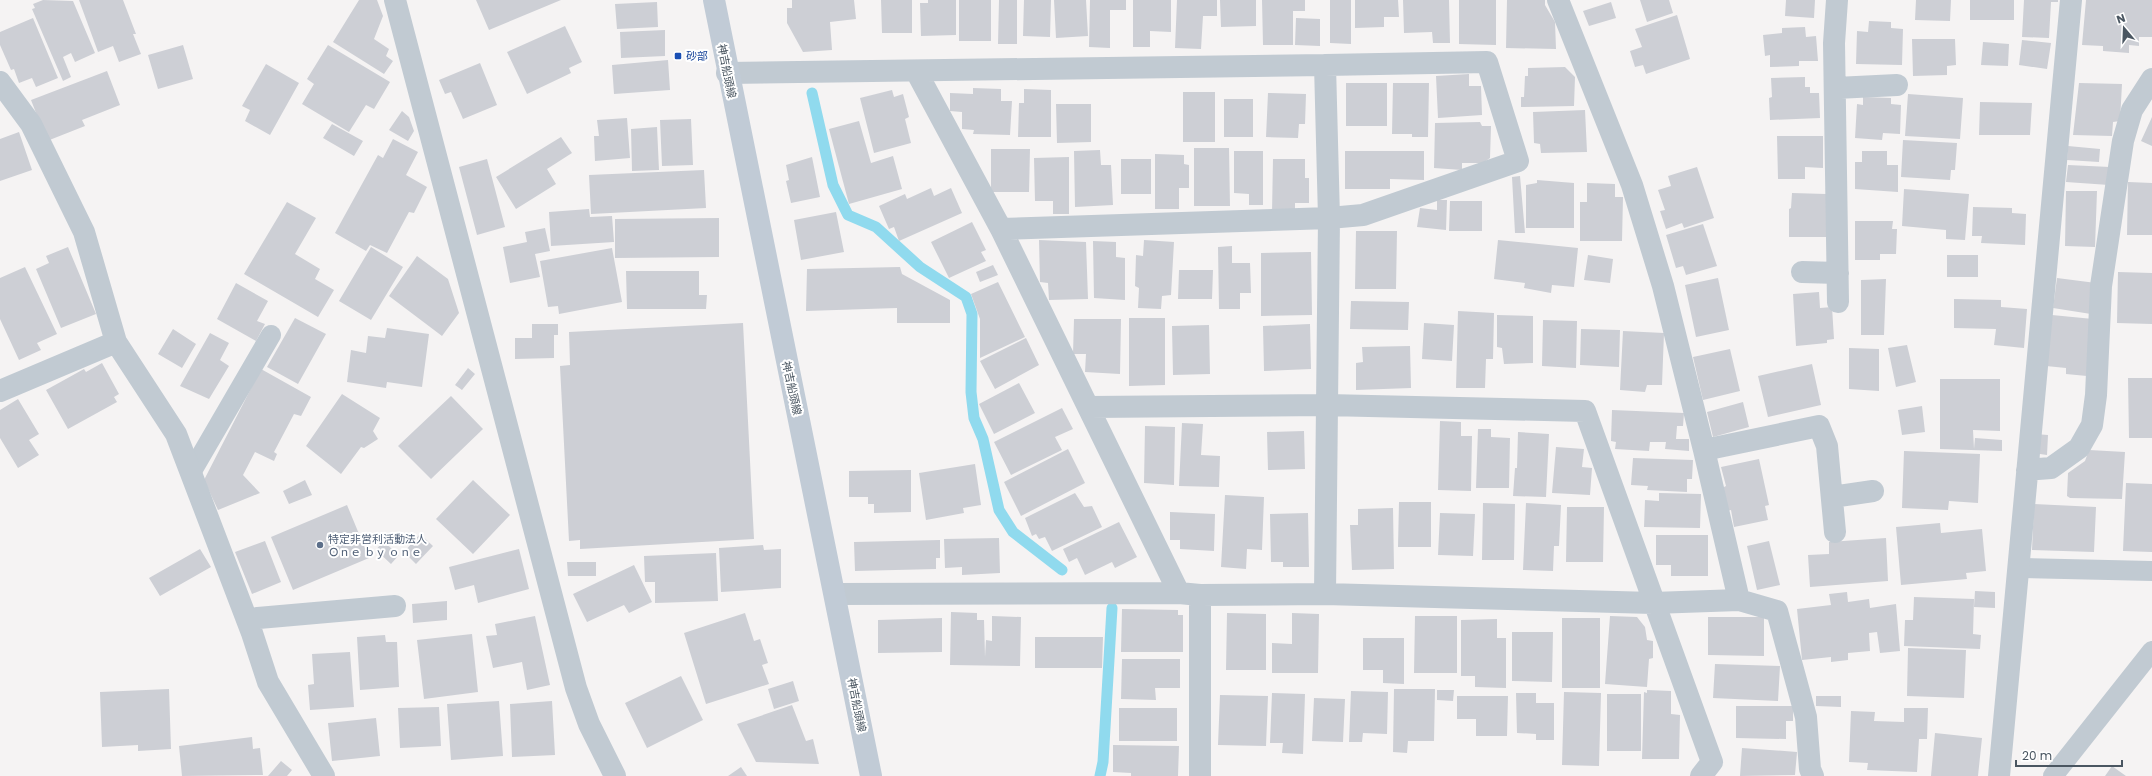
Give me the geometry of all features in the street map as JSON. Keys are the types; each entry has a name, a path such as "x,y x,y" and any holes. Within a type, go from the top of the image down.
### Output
{"main road":[{"name":"神吉船頭線","path":"714,0 727,73 835,594 871,776"}],"street":[{"path":"395,0 576,688 606,773"},
{"path":"1558,0 1632,185 1663,286 1704,450 1739,600"},
{"path":"1837,0 1834,43 1836,88 1838,302"},
{"path":"1999,776 2071,0"},
{"path":"727,73 1487,62 1518,161 1363,215 1329,218 1001,229"},
{"path":"1325,65 1329,218 1325,594"},
{"path":"916,71 1001,229 1090,407 1179,593"},
{"path":"2027,470 2051,468 2079,448 2092,425 2096,395 2101,286 2122,148 2132,110 2152,79"},
{"path":"0,82 31,124 84,232 116,342 176,434 192,471 268,682 324,776"},
{"path":"1836,88 1897,85"},
{"path":"1802,272 1838,272"},
{"path":"0,391 116,342"},
{"path":"1090,407 1327,405 1585,411 1653,603 1712,762 1701,776"},
{"path":"1704,450 1819,426 1827,446 1835,532"},
{"path":"1832,497 1873,491"},
{"path":"835,594 1325,594 1653,603 1739,600 1777,611 1806,717 1810,769 1813,776"},
{"path":"1200,595 1200,776"},
{"path":"246,619 395,606"}],"lane":[{"path":"192,471 271,335"},
{"path":"2018,568 2152,571"},
{"path":"2053,776 2152,651"}],"building":[{"path":"43,0 73,1 95,53 75,62 71,53 63,57 71,77 63,81 32,9 35,8 33,4"},
{"path":"79,0 123,0 136,34 133,34 141,54 119,62 113,46 98,52"},
{"path":"359,0 377,0 383,16 374,39 389,49 386,56 393,61 384,74 333,42"},
{"path":"476,0 561,0 489,30"},
{"path":"792,0 854,0 856,19 830,22 832,50 803,52 787,23 787,8 792,8"},
{"path":"881,0 912,0 912,33 882,33"},
{"path":"928,0 956,0 956,35 921,36 920,3 928,3"},
{"path":"959,0 991,0 991,41 959,41"},
{"path":"999,0 1017,0 1017,44 998,44"},
{"path":"1024,0 1051,0 1050,37 1023,36"},
{"path":"1054,0 1086,0 1088,36 1056,38"},
{"path":"1090,0 1126,0 1126,10 1110,10 1110,48 1089,47"},
{"path":"1133,0 1171,0 1171,32 1150,31 1150,47 1133,47"},
{"path":"1177,0 1217,0 1217,16 1203,16 1201,49 1175,48"},
{"path":"1220,0 1256,0 1256,26 1221,27"},
{"path":"1262,0 1305,0 1305,11 1293,11 1293,45 1263,45"},
{"path":"1330,0 1351,0 1351,44 1330,43"},
{"path":"1355,0 1398,0 1399,17 1384,17 1384,27 1355,28"},
{"path":"1403,0 1449,0 1450,43 1433,43 1432,32 1404,33"},
{"path":"1459,0 1496,0 1496,45 1459,44"},
{"path":"1507,0 1545,0 1545,5 1555,22 1556,49 1506,48"},
{"path":"1640,0 1669,0 1673,13 1647,22"},
{"path":"1786,0 1815,0 1814,18 1785,16"},
{"path":"1916,0 1951,0 1950,21 1915,20"},
{"path":"1970,0 2014,0 2014,20 1970,20"},
{"path":"2024,0 2058,0 2058,2 2051,2 2049,38 2022,37"},
{"path":"2086,0 2152,0 2152,37 2139,37 2139,46 2129,45 2129,53 2103,51 2103,46 2082,45"},
{"path":"657,2 658,27 617,29 615,4"},
{"path":"1611,2 1616,18 1589,26 1583,11"},
{"path":"1677,15 1690,59 1646,74 1643,65 1635,67 1630,51 1642,47 1635,29"},
{"path":"33,18 58,78 36,87 32,78 19,83 14,69 11,70 0,45 0,32"},
{"path":"1296,18 1320,19 1320,46 1295,45"},
{"path":"1869,21 1891,22 1891,28 1903,29 1902,65 1856,64 1857,31 1868,32"},
{"path":"565,26 582,62 569,68 571,73 527,94 507,52"},
{"path":"1805,27 1806,37 1816,36 1818,61 1799,61 1799,66 1770,67 1770,55 1765,56 1763,35 1782,33 1782,28"},
{"path":"665,30 665,56 621,58 620,32"},
{"path":"1912,39 1955,39 1956,65 1947,66 1947,75 1913,76"},
{"path":"2022,40 2051,43 2047,69 2019,65"},
{"path":"1983,42 2009,44 2008,66 1981,65"},
{"path":"183,45 193,79 158,89 148,55"},
{"path":"328,45 390,82 374,109 366,105 349,132 302,104 314,84 307,79"},
{"path":"668,60 670,90 614,94 612,65"},
{"path":"480,63 497,105 463,119 451,92 445,94 439,80"},
{"path":"266,64 299,83 270,135 245,121 250,110 242,106"},
{"path":"1565,67 1575,77 1574,106 1521,107 1521,97 1524,97 1525,76 1528,76 1528,68"},
{"path":"107,71 120,105 82,120 85,126 47,141 31,100"},
{"path":"1469,74 1469,86 1481,86 1482,115 1438,118 1436,76"},
{"path":"1805,77 1805,87 1810,87 1810,93 1819,93 1820,118 1770,120 1769,98 1772,97 1771,78"},
{"path":"1346,83 1387,83 1387,126 1346,126"},
{"path":"1393,83 1429,83 1428,137 1412,137 1412,134 1392,134"},
{"path":"2079,83 2122,84 2120,121 2113,122 2112,136 2073,135"},
{"path":"973,88 1001,89 1001,101 1012,101 1010,135 973,134 974,130 962,129 962,112 950,111 950,93 973,94"},
{"path":"1024,89 1051,90 1051,137 1018,137 1019,103 1024,103"},
{"path":"892,90 894,97 903,94 909,117 905,119 911,143 874,153 860,98"},
{"path":"1183,92 1215,92 1215,142 1183,142"},
{"path":"1268,93 1306,94 1305,124 1299,124 1298,138 1266,137"},
{"path":"1908,94 1963,98 1960,139 1905,136"},
{"path":"1863,97 1891,98 1891,104 1901,105 1900,134 1883,133 1882,140 1855,138 1857,104 1863,105"},
{"path":"1224,99 1253,99 1253,137 1224,137"},
{"path":"1980,102 2032,103 2030,135 1979,135"},
{"path":"1056,104 1091,104 1091,142 1057,143"},
{"path":"1585,110 1587,152 1541,153 1540,144 1534,143 1533,112"},
{"path":"402,111 409,117 414,131 408,141 389,130"},
{"path":"2152,117 2152,146 2141,141"},
{"path":"627,118 630,158 595,161 594,136 599,136 597,120"},
{"path":"691,119 693,165 662,166 660,120"},
{"path":"859,121 871,163 893,156 902,189 849,204 829,129"},
{"path":"1480,122 1482,126 1491,126 1490,158 1483,163 1462,163 1462,170 1434,168 1435,123"},
{"path":"332,124 363,141 354,156 323,138"},
{"path":"657,127 659,170 632,171 631,129"},
{"path":"19,132 32,170 0,181 0,139"},
{"path":"1777,136 1823,136 1823,168 1805,167 1805,179 1778,179"},
{"path":"561,137 572,153 547,169 556,184 516,209 496,177"},
{"path":"393,139 418,152 406,175 427,187 414,213 409,212 387,253 370,245 366,251 335,233 378,155 383,158"},
{"path":"1903,140 1957,143 1955,170 1951,170 1950,180 1901,177"},
{"path":"2068,146 2100,149 2099,162 2067,160"},
{"path":"1194,148 1229,148 1230,206 1194,206"},
{"path":"991,149 1030,149 1029,192 991,192"},
{"path":"1100,150 1101,165 1111,165 1113,205 1075,207 1074,151"},
{"path":"1234,151 1263,151 1263,205 1249,205 1249,194 1234,193"},
{"path":"1345,151 1424,151 1424,180 1390,179 1390,189 1345,189"},
{"path":"1862,151 1887,151 1887,165 1898,165 1898,192 1855,189 1855,162 1862,162"},
{"path":"1155,154 1184,155 1184,164 1189,165 1189,188 1179,188 1179,209 1155,209"},
{"path":"812,157 820,197 791,203 786,181 789,180 786,165"},
{"path":"1069,157 1069,214 1053,214 1053,201 1035,201 1034,158"},
{"path":"487,159 505,227 477,235 459,167"},
{"path":"1121,159 1151,159 1151,194 1121,194"},
{"path":"1273,159 1305,159 1305,178 1309,178 1309,203 1295,203 1295,213 1272,213"},
{"path":"2068,165 2110,167 2109,185 2066,182"},
{"path":"1697,167 1714,218 1684,228 1682,223 1666,229 1660,211 1665,210 1658,190 1671,186 1668,176"},
{"path":"704,170 706,208 591,214 589,175"},
{"path":"1520,176 1525,233 1515,233 1512,177"},
{"path":"1537,180 1574,183 1574,228 1526,228 1526,185 1537,183"},
{"path":"2128,182 2152,183 2152,235 2127,235"},
{"path":"1587,183 1615,184 1615,197 1623,197 1622,241 1580,241 1580,202 1587,202"},
{"path":"931,188 934,196 951,188 962,213 899,241 894,227 889,229 879,206 905,194 907,199"},
{"path":"1904,189 1969,194 1965,240 1946,239 1946,230 1902,226"},
{"path":"2066,191 2097,191 2095,247 2065,246"},
{"path":"1792,193 1826,194 1827,237 1789,237 1789,209 1791,208"},
{"path":"1437,200 1447,200 1446,230 1417,227 1420,208 1437,210"},
{"path":"1450,201 1482,201 1482,231 1449,231"},
{"path":"287,202 316,218 295,254 320,269 315,279 334,290 318,317 244,274"},
{"path":"1973,207 2012,208 2012,213 2026,214 2025,245 1981,243 1982,236 1972,236"},
{"path":"589,209 590,217 612,216 614,242 551,246 549,212"},
{"path":"836,212 844,252 801,260 794,220"},
{"path":"719,218 719,257 615,258 615,219"},
{"path":"1855,221 1893,221 1892,229 1897,229 1896,254 1880,254 1880,260 1855,260"},
{"path":"972,222 986,250 981,252 986,261 949,278 931,242"},
{"path":"1703,224 1717,266 1686,275 1683,266 1676,268 1666,235"},
{"path":"545,228 550,251 535,254 540,277 510,283 503,247 527,242 525,232"},
{"path":"1356,231 1397,231 1396,289 1355,289"},
{"path":"1039,240 1086,242 1088,299 1049,300 1048,283 1040,282"},
{"path":"1144,240 1174,242 1171,295 1162,296 1161,309 1138,308 1139,288 1135,286 1136,255 1143,256"},
{"path":"1498,240 1578,248 1574,287 1552,285 1551,293 1524,288 1525,283 1494,279"},
{"path":"1093,241 1116,242 1116,257 1125,258 1125,300 1094,298"},
{"path":"1232,246 1232,263 1250,263 1251,293 1240,293 1240,309 1219,309 1218,247"},
{"path":"68,247 96,314 61,328 36,269 49,263 46,256"},
{"path":"371,247 403,267 371,320 339,301"},
{"path":"612,248 622,302 559,314 558,306 548,307 540,261"},
{"path":"1311,252 1312,315 1261,316 1261,253"},
{"path":"1588,255 1613,259 1610,283 1584,280"},
{"path":"1947,255 1978,255 1978,277 1947,277"},
{"path":"417,256 448,279 459,313 442,336 389,296"},
{"path":"993,265 998,275 980,282 976,272"},
{"path":"25,267 57,334 37,343 41,350 19,360 0,319 0,278"},
{"path":"900,267 902,274 950,300 950,323 897,323 897,308 806,311 807,269"},
{"path":"1179,270 1213,270 1212,299 1178,299"},
{"path":"626,271 699,271 699,295 707,295 706,309 627,309"},
{"path":"2118,272 2152,273 2152,324 2117,323"},
{"path":"1718,278 1729,330 1696,337 1685,285"},
{"path":"2057,278 2096,283 2091,314 2053,308"},
{"path":"1886,279 1884,335 1861,335 1861,280"},
{"path":"998,282 1025,337 980,358 980,319 971,294"},
{"path":"236,283 268,301 257,321 265,324 256,341 217,319"},
{"path":"1819,292 1820,308 1832,307 1834,339 1827,340 1827,343 1796,346 1793,294"},
{"path":"1954,299 2001,300 2001,307 2027,309 2024,348 1994,345 1996,329 1954,328"},
{"path":"1351,301 1409,302 1408,330 1350,329"},
{"path":"1458,311 1494,313 1493,359 1486,359 1485,388 1456,388"},
{"path":"1497,315 1533,316 1533,363 1504,364 1502,348 1497,347"},
{"path":"2052,315 2093,319 2087,376 2066,374 2066,368 2046,366"},
{"path":"295,318 326,334 298,384 267,367"},
{"path":"1129,318 1165,318 1165,385 1129,386"},
{"path":"1074,319 1121,319 1120,374 1085,372 1086,354 1073,354"},
{"path":"1543,320 1577,321 1576,368 1542,366"},
{"path":"743,323 754,539 580,549 580,540 569,541 560,366 570,365 569,332"},
{"path":"1424,323 1454,325 1452,361 1422,359"},
{"path":"532,324 558,324 558,335 554,335 554,358 515,359 515,338 532,338"},
{"path":"1310,324 1311,369 1264,371 1263,326"},
{"path":"1209,325 1210,374 1173,375 1172,326"},
{"path":"387,328 429,334 422,387 387,382 386,388 347,382 351,350 366,353 368,336 385,338"},
{"path":"173,329 196,344 182,368 158,354"},
{"path":"1581,329 1620,330 1619,367 1580,365"},
{"path":"1623,331 1664,333 1662,385 1647,385 1645,392 1620,390"},
{"path":"210,333 229,343 220,360 229,366 209,399 180,386"},
{"path":"1026,338 1039,365 995,389 980,361"},
{"path":"1907,345 1916,382 1896,387 1888,348"},
{"path":"1410,346 1411,388 1356,390 1356,363 1363,362 1362,347"},
{"path":"1849,348 1879,349 1879,391 1849,389"},
{"path":"1730,349 1740,391 1703,400 1693,357"},
{"path":"102,363 119,394 114,397 117,402 68,429 46,390 84,369 86,372"},
{"path":"1812,364 1821,405 1768,417 1758,376"},
{"path":"468,368 475,374 462,390 455,385"},
{"path":"261,369 311,397 301,416 294,414 274,452 277,454 274,461 255,452 243,475 260,493 218,510 204,480"},
{"path":"2128,378 2152,378 2152,438 2129,438"},
{"path":"1940,379 2000,379 2000,431 1973,430 1974,449 1975,438 2002,440 2002,451 1940,449"},
{"path":"1019,383 1035,413 994,434 979,404"},
{"path":"342,394 380,418 373,431 378,439 364,448 361,447 341,474 306,446"},
{"path":"451,396 483,429 431,479 398,446"},
{"path":"18,399 39,434 29,440 39,455 18,468 0,438 0,410"},
{"path":"1743,402 1749,427 1713,437 1707,412"},
{"path":"1922,406 1925,432 1902,435 1898,410"},
{"path":"1062,408 1073,429 1055,437 1062,450 1011,475 994,442"},
{"path":"1612,410 1684,413 1683,426 1677,426 1676,439 1689,439 1689,451 1665,449 1666,442 1650,442 1649,451 1615,449 1616,442 1611,441"},
{"path":"1440,421 1461,422 1461,436 1472,436 1471,491 1438,490"},
{"path":"1182,423 1203,424 1201,455 1220,456 1219,487 1179,486"},
{"path":"1145,426 1175,427 1174,485 1144,483"},
{"path":"1478,429 1491,429 1491,437 1510,438 1509,488 1476,488"},
{"path":"1304,431 1305,469 1268,470 1267,432"},
{"path":"1518,432 1549,434 1546,497 1513,496 1515,468 1517,468"},
{"path":"2035,434 2048,435 2047,455 2033,453"},
{"path":"1556,447 1584,449 1582,467 1592,468 1590,495 1552,493"},
{"path":"1068,449 1085,483 1021,516 1004,482"},
{"path":"2089,450 2125,452 2122,499 2070,498 2067,496 2068,473 2085,461"},
{"path":"1904,451 1980,454 1978,503 1949,501 1948,510 1902,508"},
{"path":"1633,458 1693,460 1692,479 1687,479 1687,492 1647,490 1648,486 1631,485"},
{"path":"1759,459 1769,505 1765,506 1768,520 1734,527 1731,510 1727,511 1722,488 1726,486 1721,467"},
{"path":"975,464 981,505 963,508 964,513 926,520 919,473"},
{"path":"911,470 911,512 874,513 874,504 868,504 868,497 849,497 849,471"},
{"path":"305,480 312,495 289,504 283,491"},
{"path":"473,480 510,515 473,554 436,519"},
{"path":"2126,483 2152,484 2152,552 2123,551"},
{"path":"1075,493 1084,507 1092,506 1102,527 1052,551 1045,537 1039,539 1036,534 1032,536 1025,518"},
{"path":"1659,493 1701,494 1700,528 1644,527 1645,500 1659,501"},
{"path":"1225,495 1264,497 1262,550 1247,549 1246,569 1221,567"},
{"path":"1399,502 1431,502 1431,547 1398,547"},
{"path":"1483,503 1515,504 1514,560 1482,560"},
{"path":"1526,503 1561,505 1559,546 1554,546 1553,571 1523,570"},
{"path":"2034,504 2096,507 2094,552 2032,550"},
{"path":"347,505 369,558 293,590 271,537"},
{"path":"1567,507 1604,507 1603,562 1566,562"},
{"path":"1393,508 1394,569 1352,570 1350,525 1358,525 1358,509"},
{"path":"1170,512 1215,514 1214,551 1180,549 1180,540 1170,540"},
{"path":"1308,513 1309,567 1283,567 1283,562 1271,562 1270,514"},
{"path":"1440,513 1475,514 1473,556 1438,555"},
{"path":"1119,522 1137,557 1115,568 1112,562 1085,575 1077,558 1069,562 1063,549"},
{"path":"1940,523 1941,533 1982,529 1986,571 1966,573 1967,579 1901,585 1896,527"},
{"path":"420,534 433,546 416,564 404,552"},
{"path":"1656,535 1708,535 1708,576 1671,576 1671,565 1656,565"},
{"path":"999,538 1000,573 962,575 962,567 945,568 944,539"},
{"path":"1886,538 1888,581 1810,587 1808,555 1829,554 1829,542"},
{"path":"940,540 940,558 936,558 936,569 855,571 854,542"},
{"path":"265,541 281,582 252,594 235,552"},
{"path":"383,541 399,555 391,564 376,550"},
{"path":"1769,541 1780,585 1757,590 1747,546"},
{"path":"763,545 764,550 781,549 781,588 721,592 719,548"},
{"path":"200,549 211,567 160,596 149,578"},
{"path":"519,549 529,589 478,603 474,585 455,590 449,567"},
{"path":"716,553 718,601 655,603 655,582 645,582 644,556"},
{"path":"567,562 596,562 596,576 568,576"},
{"path":"634,565 652,602 629,613 624,605 587,622 573,594"},
{"path":"1975,591 1995,592 1995,608 1974,607"},
{"path":"1847,592 1848,602 1869,599 1870,608 1896,604 1900,651 1880,653 1877,632 1869,633 1870,651 1848,653 1848,660 1831,662 1831,657 1802,660 1797,609 1831,605 1829,594"},
{"path":"1914,597 1974,599 1973,634 1981,635 1980,649 1904,646 1905,620 1913,620"},
{"path":"447,601 447,620 413,623 412,604"},
{"path":"1122,609 1178,610 1178,615 1183,615 1183,652 1121,652"},
{"path":"951,612 977,613 977,620 984,620 985,657 986,640 992,641 992,616 1021,617 1020,666 950,665"},
{"path":"745,613 754,641 760,639 768,663 762,665 769,684 706,704 684,633"},
{"path":"1227,613 1266,614 1266,670 1226,670"},
{"path":"1292,613 1319,614 1318,673 1272,673 1272,643 1292,644"},
{"path":"535,616 550,685 527,690 522,662 493,668 486,636 497,635 495,624"},
{"path":"1415,616 1457,616 1457,673 1414,673"},
{"path":"1610,616 1637,617 1645,627 1647,640 1653,641 1653,658 1649,659 1647,687 1605,684"},
{"path":"1708,617 1764,617 1764,656 1708,655"},
{"path":"942,618 942,652 878,653 878,620"},
{"path":"1562,618 1600,618 1600,688 1562,688"},
{"path":"1497,619 1497,638 1506,638 1506,688 1475,687 1475,676 1461,676 1461,620"},
{"path":"1512,632 1553,632 1552,682 1512,681"},
{"path":"472,634 478,692 424,699 417,640"},
{"path":"385,635 386,642 397,642 399,687 360,690 357,637"},
{"path":"1035,637 1103,637 1102,668 1035,668"},
{"path":"1363,638 1404,638 1404,684 1383,683 1383,670 1363,670"},
{"path":"1908,648 1966,650 1964,698 1907,696"},
{"path":"350,652 354,707 310,710 308,685 314,684 312,654"},
{"path":"1122,659 1180,659 1180,688 1155,688 1156,700 1121,699"},
{"path":"1715,664 1780,666 1778,701 1713,698"},
{"path":"681,676 703,720 647,748 625,703"},
{"path":"793,681 799,701 774,709 768,689"},
{"path":"169,689 171,749 138,751 138,745 102,747 100,692"},
{"path":"1394,689 1435,689 1434,741 1408,741 1407,753 1393,752"},
{"path":"1437,690 1454,690 1453,701 1437,700"},
{"path":"1647,690 1671,691 1671,714 1680,715 1679,759 1642,759 1644,692 1647,693"},
{"path":"1351,691 1388,692 1387,734 1363,733 1362,742 1349,742"},
{"path":"1564,692 1601,693 1599,766 1562,765"},
{"path":"1272,693 1305,694 1303,754 1282,753 1283,743 1270,743"},
{"path":"1516,693 1536,693 1536,703 1554,703 1554,740 1536,740 1536,734 1517,733"},
{"path":"1607,694 1641,694 1641,751 1607,751"},
{"path":"1220,695 1268,696 1266,746 1218,745"},
{"path":"1457,696 1508,696 1507,736 1476,736 1476,719 1457,719"},
{"path":"1816,696 1841,696 1841,707 1816,706"},
{"path":"1314,698 1345,699 1343,742 1312,741"},
{"path":"499,701 503,756 451,760 447,704"},
{"path":"552,701 555,755 512,757 510,704"},
{"path":"792,705 806,741 813,739 819,764 756,762 737,724"},
{"path":"1736,706 1793,706 1793,721 1786,721 1786,739 1736,738"},
{"path":"439,707 441,746 400,748 398,708"},
{"path":"1119,708 1177,708 1177,741 1119,741"},
{"path":"1904,708 1928,708 1927,739 1919,739 1917,772 1867,770 1868,763 1849,762 1851,711 1875,712 1874,721 1904,722"},
{"path":"376,718 380,756 332,761 328,723"},
{"path":"1935,733 1982,738 1978,776 1931,776"},
{"path":"252,737 253,749 260,748 263,775 182,776 179,746"},
{"path":"1113,745 1179,746 1178,776 1131,776 1131,773 1113,772"},
{"path":"1742,748 1797,752 1795,775 1740,776"},
{"path":"281,761 292,770 287,776 268,776"},
{"path":"2112,766 2126,776 2105,776"},
{"path":"741,767 747,776 728,776"}],"waterway":[{"path":"812,93 833,185 848,215 876,227 920,267 966,297 972,314 971,392 974,418 983,439 999,510 1013,532 1062,570"},
{"path":"1100,776 1103,762 1112,608"}],"place":[{"name":"砂部","path":"678,56"},
{"name":"特定非営利活動法人 Ｏｎｅ ｂｙ ｏｎｅ","path":"320,545"}]}
